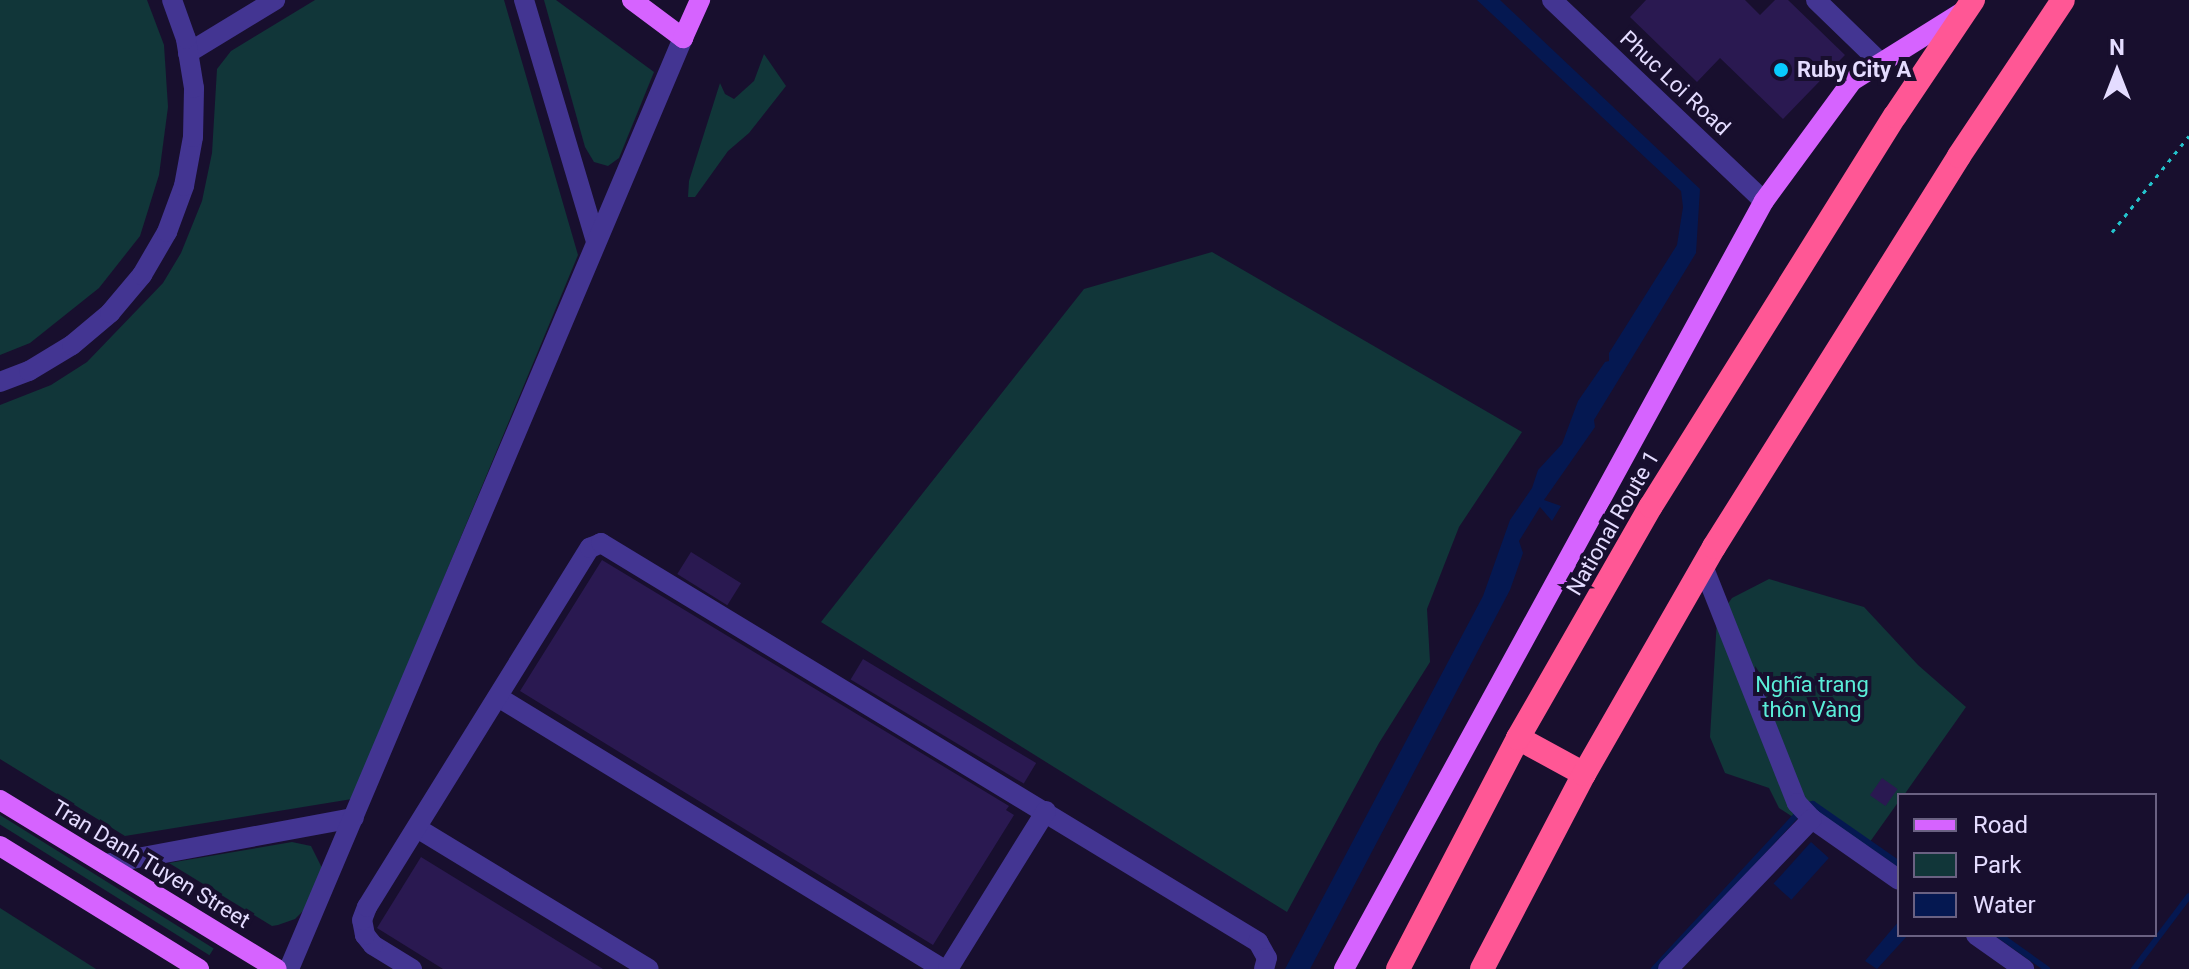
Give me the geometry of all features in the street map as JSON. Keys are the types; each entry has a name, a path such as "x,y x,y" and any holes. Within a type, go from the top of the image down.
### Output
{"highway":[{"path":"1482,969 1584,774 1703,566 1959,156 2063,0"},
{"name":"National Route 1","path":"1398,969 1518,738 1651,506 1895,116 1969,5"},
{"path":"1518,738 1584,774"}],"main road":[{"path":"632,0 683,38 700,0"},
{"path":"1344,969 1764,201 1852,81 1969,5"},
{"name":"Tran Danh Tuyen Street","path":"0,800 277,969"},
{"path":"0,846 199,969"}],"street":[{"path":"188,53 275,0"},
{"path":"524,0 596,242"},
{"name":"Phuc Loi Road","path":"1552,0 1764,201"},
{"path":"1816,0 1881,63"},
{"path":"0,382 29,371 72,345 110,313 142,275 161,243 184,186 193,137 194,88 180,3"},
{"path":"289,969 683,38"},
{"path":"412,969 373,945 365,935 362,920 590,548 601,543 1258,942 1265,948 1267,958 1264,969"},
{"path":"1703,566 1797,803 1812,819 1897,879"},
{"path":"498,697 945,969 1046,811"},
{"path":"105,864 354,818"},
{"path":"1668,969 1812,819"},
{"path":"417,828 649,969"},
{"path":"1979,937 2024,969"}],"path":[{"path":"2112,232 2189,136"}],"green space":[{"path":"0,0 147,0 164,45 168,107 159,175 140,236 99,288 30,343 0,355"},
{"path":"315,0 504,0 578,255 352,799 125,836 0,759 0,405 51,385 87,362 163,283 181,253 202,201 212,153 217,69 231,51"},
{"path":"544,0 556,0 654,72 619,158 608,166 594,162 585,147"},
{"path":"764,54 786,86 749,133 728,151 695,197 688,197 689,181 720,83 725,94 734,99 754,81"},
{"path":"1212,252 1522,432 1459,527 1427,609 1430,662 1379,743 1287,912 821,622 1084,289"},
{"name":"Nghĩa trang thôn Vàng","path":"1769,579 1864,607 1918,665 1966,707 1905,793 1897,793 1897,804 1867,846 1811,807 1796,819 1779,808 1769,788 1725,773 1710,737 1717,619 1732,598"},
{"path":"0,815 214,949 209,955 0,824"},
{"path":"292,842 311,846 323,870 308,906 295,919 278,925 272,926 169,863"},
{"path":"0,908 96,969 0,969"}],"water":[{"path":"1477,0 1500,0 1700,189 1696,253 1594,420 1595,427 1544,500 1561,506 1552,521 1540,507 1519,541 1523,553 1510,590 1310,969 1285,969 1483,596 1510,520 1532,488 1538,470 1562,444 1578,401 1605,362 1609,361 1609,353 1677,245 1683,207 1681,191"},
{"path":"1811,842 1829,858 1791,900 1774,884"},
{"path":"1897,923 1897,937 1906,937 1877,969 1865,961"}],"building":[{"name":"Ruby City A","path":"1646,0 1745,0 1760,15 1775,0 1788,0 1845,55 1783,119 1720,58 1697,82 1630,17"},
{"path":"691,552 741,583 727,605 677,574"},
{"path":"602,560 1009,806 1006,810 1014,815 933,945 520,691"},
{"path":"863,659 1036,763 1024,784 851,680"},
{"path":"1882,778 1898,789 1886,806 1870,795"},
{"path":"421,857 603,969 443,969 377,928"}],"waterway":[{"path":"1654,969 1806,805 1813,804 1897,863"},
{"path":"2134,969 2189,896"},
{"path":"2002,937 2047,969"}],"place":[{"name":"Ruby City A","path":"1781,70"}]}
